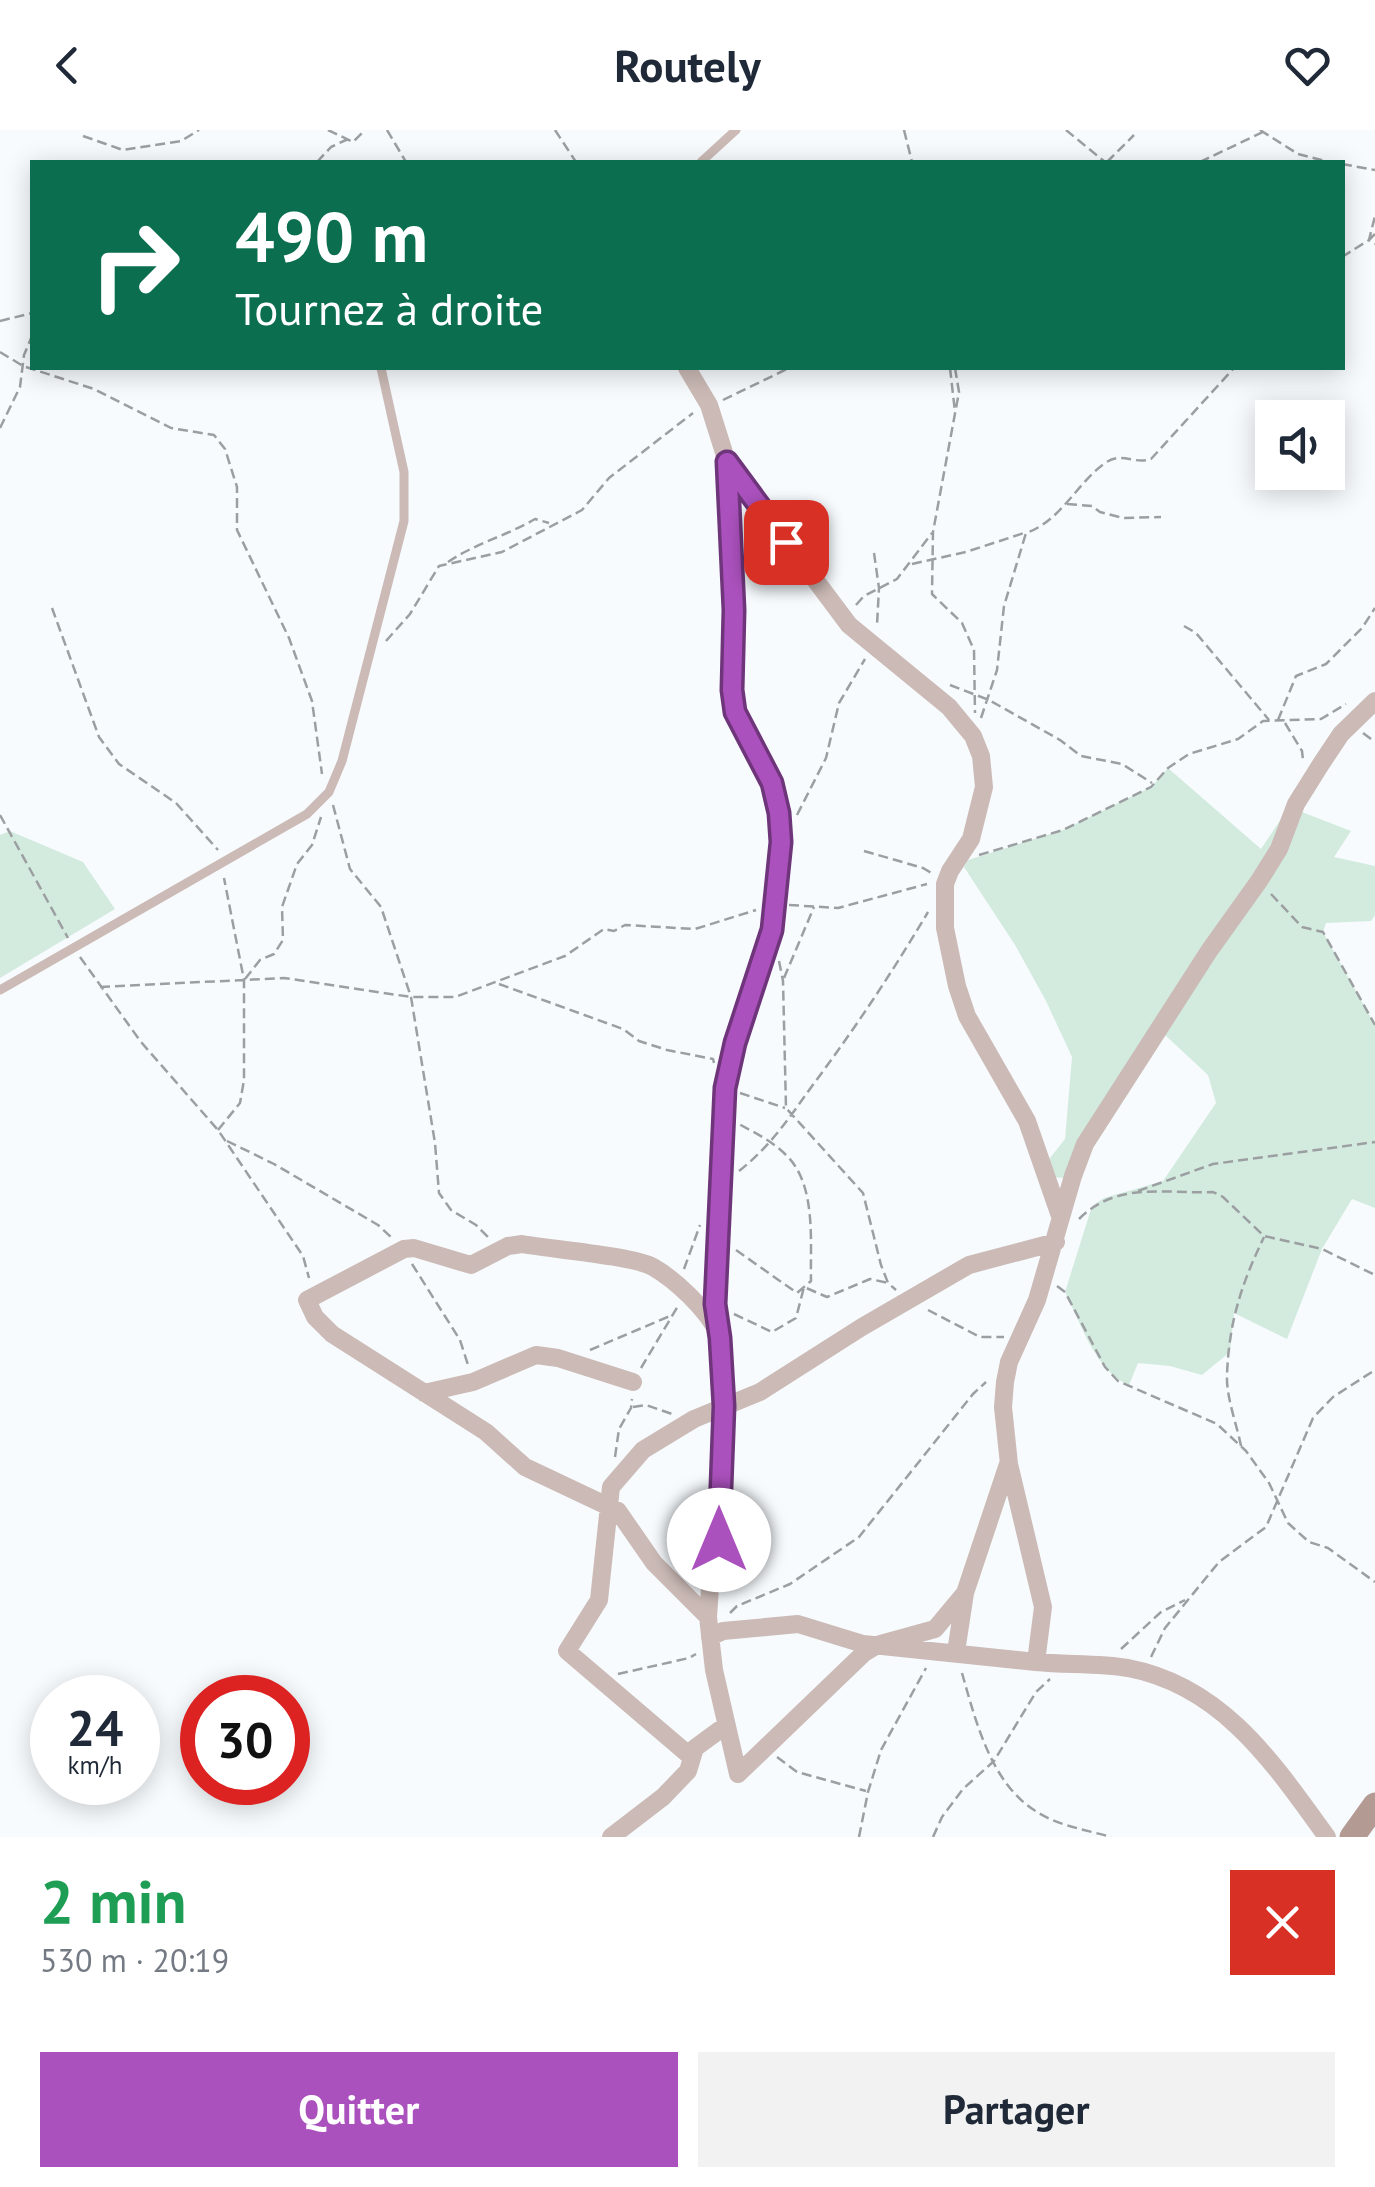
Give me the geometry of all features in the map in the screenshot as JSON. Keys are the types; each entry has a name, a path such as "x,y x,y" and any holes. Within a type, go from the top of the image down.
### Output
{"street":[{"path":"688,370 709,405 727,462 735,712 772,783 781,842 772,930 735,1043 725,1088 716,1238 715,1304 724,1406 718,1489 721,1522 711,1573 713,1629 726,1726 738,1774 860,1658 878,1645 935,1630 965,1593"},
{"path":"727,462 849,625 949,707 974,736 984,787 972,839 950,871 945,888 945,928 962,1001 981,1044 1027,1121 1060,1216"},
{"path":"1036,1662 1044,1607 1008,1464 1003,1407 1009,1362 1037,1300 1085,1144 1209,950 1260,882 1307,786 1367,699"},
{"path":"690,1756 567,1651 599,1600 609,1495 643,1450 694,1419 760,1392 908,1300 982,1260 1056,1242"},
{"path":"713,1629 654,1563 609,1495 525,1467 486,1432 321,1324 307,1300 404,1249 414,1248 471,1265 522,1244 651,1265 686,1294 712,1322 720,1338"},
{"path":"424,1393 473,1382 536,1355 634,1382"},
{"path":"956,1652 965,1593 1008,1464"},
{"path":"713,1629 807,1624 878,1645 1145,1672 1198,1694 1250,1734 1326,1837"},
{"path":"611,1837 663,1797 688,1770 695,1748 726,1726"},
{"path":"1352,1837 1375,1805"}],"lane":[{"path":"703,160 736,130"},
{"path":"0,990 308,814 329,792 342,761 373,649 404,521 404,472 381,370"}],"path":[{"path":"83,136 123,150 181,141 199,130"},
{"path":"318,130 354,142 365,130"},
{"path":"386,130 405,160"},
{"path":"555,130 575,160"},
{"path":"904,130 912,160"},
{"path":"1066,130 1104,160"},
{"path":"1204,160 1264,131 1298,154 1321,160"},
{"path":"1108,160 1134,135"},
{"path":"319,160 331,146 348,140"},
{"path":"1345,165 1375,170"},
{"path":"1369,240 1375,216"},
{"path":"1345,254 1375,234"},
{"path":"1369,240 1375,244"},
{"path":"0,321 30,314"},
{"path":"0,428 20,387 30,343"},
{"path":"0,352 30,368"},
{"path":"36,370 94,388 171,428 214,434 226,449 236,486 237,530 289,638 312,701 320,769 350,870 381,906 411,998 435,1143 439,1193 451,1210 476,1225 500,1250"},
{"path":"373,649 393,637 438,566 502,552 582,510 609,478 686,416 785,370"},
{"path":"954,370 960,392 933,532 932,594 962,624 974,650 974,736"},
{"path":"908,565 1040,528 1108,460 1122,456 1141,463 1151,459 1232,370"},
{"path":"1065,504 1092,506 1123,518 1161,517"},
{"path":"447,563 471,546 535,520 553,524"},
{"path":"844,617 864,596 897,579 933,532"},
{"path":"974,736 997,670 1004,606 1026,533"},
{"path":"781,842 826,758 838,703 876,646 880,588 874,553"},
{"path":"52,608 99,737 119,764 176,802 218,848 244,980 244,1080 240,1104 218,1130"},
{"path":"1280,721 1296,676 1326,664 1362,628 1375,608"},
{"path":"1184,626 1196,633 1270,721"},
{"path":"938,682 976,693 1081,756 1122,764 1154,784"},
{"path":"962,856 987,855 1063,830 1154,784 1168,768 1189,754 1238,739 1263,721 1320,719 1367,699"},
{"path":"1280,721 1302,750 1307,786"},
{"path":"244,980 260,960 274,954 282,940 282,908 297,864 312,845 329,792"},
{"path":"0,815 73,948 140,1042 218,1130 303,1256 310,1273 307,1300"},
{"path":"100,987 284,978 411,998 455,997 566,956 604,929 614,931 625,925 695,929 776,905 838,908 942,881 924,868 864,851"},
{"path":"1260,882 1302,927 1323,932 1375,1025"},
{"path":"721,1185 772,1142 793,1116 945,888"},
{"path":"783,981 814,906"},
{"path":"772,930 783,981 786,1108"},
{"path":"498,984 624,1030 638,1040 713,1059 725,1088 786,1108 863,1194 888,1283"},
{"path":"716,1238 797,1293 812,1282 809,1210 804,1184 790,1157 772,1142 725,1117"},
{"path":"1080,1218 1104,1198 1212,1164 1375,1142"},
{"path":"1136,1191 1213,1192 1264,1236 1322,1249 1375,1275"},
{"path":"609,1495 620,1429 632,1408 634,1382 686,1294 683,1272 704,1216"},
{"path":"1242,1448 1227,1375 1233,1312 1264,1236"},
{"path":"1043,1276 1065,1292 1105,1368 1118,1380 1217,1424 1242,1448 1293,1528 1375,1582"},
{"path":"804,1287 828,1296 870,1279 888,1283 908,1300 980,1337 1020,1337"},
{"path":"715,1304 772,1332 796,1318 804,1287"},
{"path":"590,1350 671,1316"},
{"path":"1145,1672 1165,1628 1186,1599 1219,1562 1266,1527 1313,1418 1333,1397 1375,1370"},
{"path":"600,1680 652,1664 690,1658 737,1606 790,1584 859,1537 973,1394 992,1378"},
{"path":"632,1408 646,1405 694,1419"},
{"path":"1119,1651 1161,1612 1186,1599"},
{"path":"859,1837 881,1750 934,1651"},
{"path":"956,1652 972,1707 1004,1783 1040,1814 1110,1837"},
{"path":"932,1837 962,1789 994,1761 1036,1692 1074,1665"},
{"path":"768,1748 797,1772 868,1792"}],"green space":[{"path":"1168,768 1261,849 1289,807 1351,831 1334,857 1375,866 1375,915 1371,921 1326,923 1323,932 1375,1025 1375,1208 1352,1199 1322,1249 1287,1339 1234,1313 1230,1352 1202,1375 1138,1363 1129,1385 1098,1358 1065,1292 1092,1206 1104,1198 1163,1181 1216,1103 1208,1075 1165,1035 1098,1135 1078,1179 1050,1177 1046,1163 1065,1139 1072,1057 1015,945 964,867 968,860 1063,830 1151,787"},
{"path":"10,831 83,862 115,909 0,978 0,835"}],"route":[{"path":"719,1540 724,1406 715,1304 725,1088 735,1043 772,930 781,842 772,783 735,712 732,520 727,462 786,542"}]}
